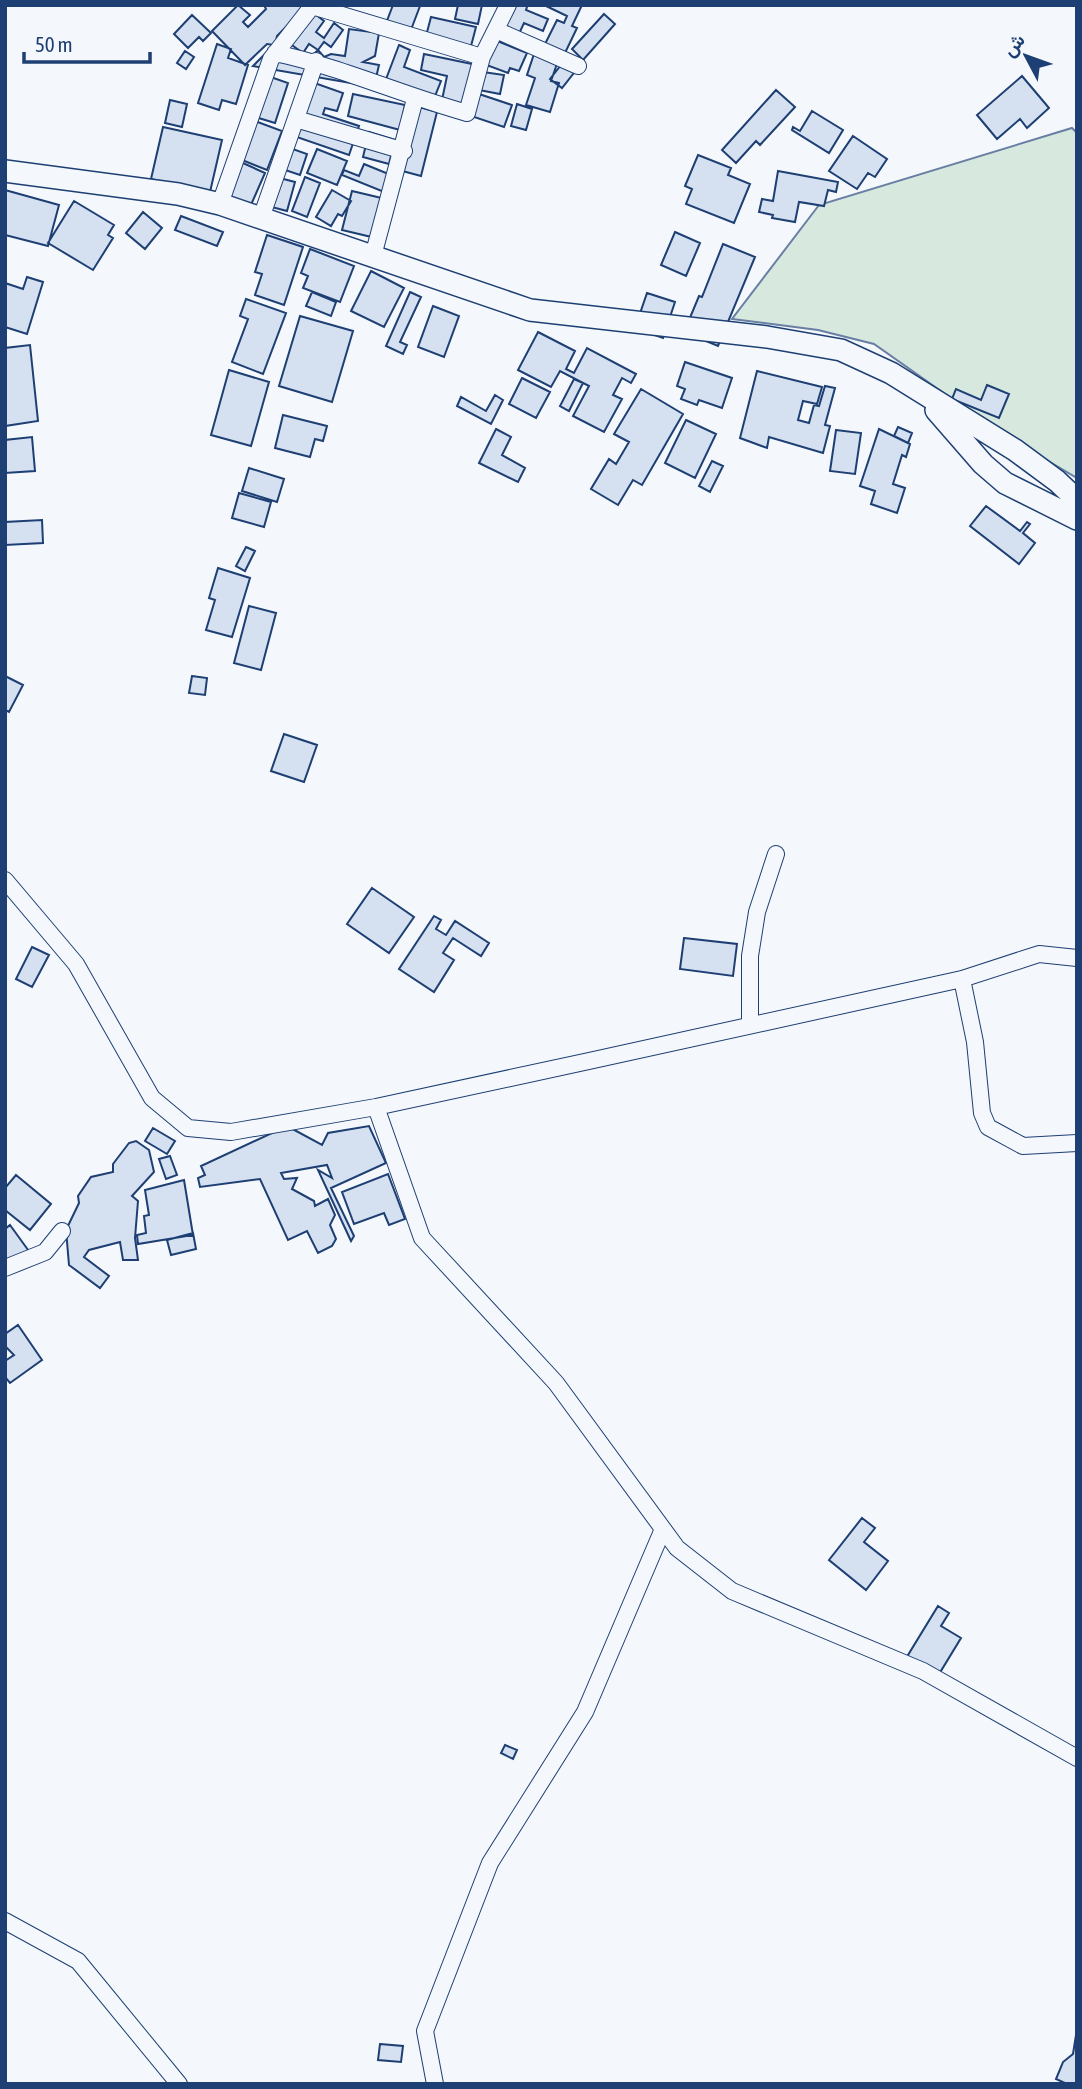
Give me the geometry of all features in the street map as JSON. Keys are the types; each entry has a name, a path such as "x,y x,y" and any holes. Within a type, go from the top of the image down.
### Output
{"street":[{"path":"275,52 316,61 415,99 467,113 482,57 508,5"},
{"path":"220,204 275,52 312,6 482,57"},
{"path":"496,30 578,66"},
{"path":"261,218 316,61"},
{"path":"373,256 404,151 415,99"},
{"path":"296,119 404,151"},
{"path":"5,171 178,194 220,204 530,310 821,344 874,363 916,387 1034,462 1077,500"},
{"path":"916,387 983,464 1005,483 1077,519"},
{"path":"750,1024 752,945 757,912 776,854"},
{"path":"5,880 76,964 152,1098 188,1128 231,1132 376,1107 962,979 1039,954 1077,958"},
{"path":"962,979 975,1042 982,1113 988,1128 1023,1146 1077,1143"},
{"path":"376,1107 422,1238 556,1383 677,1548 733,1591 923,1671 1077,1758"},
{"path":"5,1268 46,1252 62,1231"},
{"path":"435,2084 425,2031 491,1863 585,1712 663,1529"},
{"path":"5,1921 78,1961 179,2084"}],"shaded area":[{"path":"1072,128 1077,133 1077,478 999,432 874,344 818,330 732,319 819,205"}],"building":[{"path":"238,5 250,15 243,22 248,27 266,9 264,5 308,5 277,36 274,51 301,67 318,50 324,57 331,54 345,56 349,29 379,33 375,56 363,62 379,65 375,82 368,86 253,66 274,45 267,44 245,65 212,31"},
{"path":"393,5 420,6 409,35 385,26"},
{"path":"458,5 482,5 478,24 455,19"},
{"path":"506,5 524,5 526,10 548,19 543,31 524,23 518,36 497,27"},
{"path":"544,5 582,5 572,26 577,28 565,53 545,44 557,20 564,23 567,16"},
{"path":"311,11 324,21 316,32 324,38 334,23 343,30 331,47 324,42 318,50 309,44 303,53 289,43"},
{"path":"604,14 615,24 583,60 572,49"},
{"path":"192,15 211,33 203,41 199,37 188,48 174,34"},
{"path":"431,17 476,27 470,50 426,36"},
{"path":"490,38 527,53 519,71 510,68 508,73 481,63"},
{"path":"217,44 231,49 228,58 248,65 236,104 222,100 219,110 198,103"},
{"path":"399,45 410,50 404,67 441,81 433,101 383,87"},
{"path":"185,51 194,57 186,69 177,63"},
{"path":"535,51 559,58 551,81 559,83 550,112 526,105 535,78 527,75"},
{"path":"424,54 477,65 465,105 442,100 447,76 421,70"},
{"path":"565,60 577,69 562,88 550,79"},
{"path":"483,72 504,75 500,94 479,90"},
{"path":"265,75 288,83 275,123 252,116"},
{"path":"1022,76 1049,108 1027,128 1020,119 997,139 977,115"},
{"path":"306,80 343,93 337,111 325,108 323,114 359,126 349,155 285,133"},
{"path":"776,90 795,107 760,145 756,141 736,163 722,150"},
{"path":"353,94 405,105 400,130 348,116"},
{"path":"479,94 512,105 504,127 471,116"},
{"path":"170,100 187,104 182,127 165,123"},
{"path":"517,104 532,109 526,130 511,126"},
{"path":"412,105 437,112 421,176 395,169"},
{"path":"812,111 843,130 829,153 792,130 793,127 800,131"},
{"path":"247,118 282,131 267,170 232,156"},
{"path":"163,127 222,140 210,192 151,179"},
{"path":"369,132 395,140 389,164 363,157"},
{"path":"853,136 887,159 875,177 868,173 857,189 829,171"},
{"path":"287,147 307,154 300,175 279,168"},
{"path":"317,149 347,161 337,185 307,173"},
{"path":"698,155 731,168 728,175 750,184 734,223 686,204 692,189 685,186"},
{"path":"234,159 265,173 250,207 219,193"},
{"path":"364,164 396,177 389,194 342,175 344,170 359,176"},
{"path":"778,171 838,182 836,192 828,190 824,206 799,202 795,222 772,218 773,215 759,212 762,199 773,201"},
{"path":"272,176 295,182 287,211 264,205"},
{"path":"305,177 320,183 307,217 292,211"},
{"path":"5,190 59,205 48,246 5,235"},
{"path":"332,190 351,201 342,216 338,214 331,226 316,217"},
{"path":"352,191 390,200 380,239 342,230"},
{"path":"74,201 114,225 108,235 113,238 93,270 48,243"},
{"path":"143,212 162,228 145,249 126,233"},
{"path":"181,216 223,232 217,246 175,230"},
{"path":"675,232 700,243 686,276 661,265"},
{"path":"267,235 303,247 284,305 255,295 262,274 255,272"},
{"path":"723,244 755,257 718,346 684,332 699,296 702,297"},
{"path":"310,249 354,266 340,302 303,288 308,276 301,273"},
{"path":"371,271 404,288 384,327 351,311"},
{"path":"27,277 43,282 27,334 5,327 5,283 23,289"},
{"path":"312,292 336,302 331,316 306,306"},
{"path":"410,292 421,297 400,342 407,345 403,354 386,346"},
{"path":"647,293 675,302 663,338 635,328"},
{"path":"246,299 286,313 263,374 232,362 248,319 240,316"},
{"path":"433,306 459,316 444,357 418,347"},
{"path":"300,316 353,331 332,402 279,386"},
{"path":"538,332 575,351 566,369 574,373 587,348 636,374 631,383 622,378 613,395 622,399 604,432 573,416 589,386 560,371 551,387 518,370"},
{"path":"30,345 38,421 5,426 5,348"},
{"path":"685,362 732,378 722,408 699,400 697,405 681,399 685,389 677,386"},
{"path":"229,370 269,382 251,446 211,435"},
{"path":"757,371 822,387 817,404 803,401 798,420 809,423 814,405 819,406 825,386 835,388 825,425 830,426 823,453 769,437 767,448 740,438"},
{"path":"522,378 550,392 536,418 509,404"},
{"path":"574,379 583,383 569,411 560,406"},
{"path":"987,385 1009,394 999,418 952,399 956,389 981,400"},
{"path":"641,389 683,414 642,485 633,480 618,505 591,489 609,459 616,464 629,442 614,434"},
{"path":"495,395 503,400 491,424 457,406 461,397 486,411"},
{"path":"283,415 327,426 323,441 315,439 310,457 275,448"},
{"path":"686,420 716,434 695,478 665,463"},
{"path":"898,427 912,433 908,443 894,436"},
{"path":"496,429 511,437 502,455 525,468 518,482 479,463"},
{"path":"879,429 910,444 906,457 902,455 893,484 905,488 897,513 871,504 875,491 860,486"},
{"path":"836,430 861,433 855,474 830,471"},
{"path":"32,437 35,471 5,473 5,440"},
{"path":"712,461 723,466 710,492 699,486"},
{"path":"249,468 284,479 277,502 242,491"},
{"path":"239,493 271,502 264,527 232,518"},
{"path":"986,506 1020,531 1027,522 1030,524 1023,533 1035,543 1019,564 970,526"},
{"path":"42,520 43,543 5,545 5,522"},
{"path":"246,547 255,551 245,571 236,566"},
{"path":"218,568 250,578 232,637 206,630 215,600 209,598"},
{"path":"249,606 276,613 261,670 234,663"},
{"path":"5,676 23,685 9,712 5,710"},
{"path":"192,676 207,678 205,695 189,693"},
{"path":"284,734 317,745 304,782 271,771"},
{"path":"372,888 414,917 389,953 347,924"},
{"path":"434,916 441,920 436,929 446,935 455,921 489,943 481,956 453,938 443,953 454,960 434,992 399,969"},
{"path":"684,938 737,944 733,976 680,969"},
{"path":"32,947 49,955 32,987 16,979"},
{"path":"287,1126 322,1145 328,1133 369,1126 386,1163 331,1188 354,1236 351,1241 318,1170 332,1178 327,1165 281,1173 284,1179 297,1178 292,1189 314,1201 315,1206 328,1199 335,1215 330,1225 336,1239 332,1246 318,1253 307,1231 288,1240 260,1179 200,1187 198,1178 205,1175 201,1166"},
{"path":"153,1128 175,1141 167,1154 145,1141"},
{"path":"136,1141 149,1150 154,1172 132,1196 138,1201 135,1238 138,1260 123,1260 120,1242 89,1250 84,1257 109,1276 100,1288 69,1265 66,1230 79,1203 78,1196 91,1177 113,1172 113,1164 129,1143"},
{"path":"170,1156 177,1175 166,1179 159,1159"},
{"path":"388,1174 405,1219 389,1225 384,1213 354,1224 342,1192"},
{"path":"16,1175 51,1204 30,1230 5,1210 5,1188"},
{"path":"184,1180 193,1235 138,1244 137,1235 146,1233 144,1216 149,1215 145,1190"},
{"path":"10,1225 31,1254 5,1274 5,1229"},
{"path":"193,1233 196,1249 171,1255 167,1240"},
{"path":"18,1325 42,1360 10,1383 5,1377 5,1361 14,1355 5,1346 5,1334"},
{"path":"862,1518 875,1528 864,1542 888,1561 866,1590 829,1560"},
{"path":"938,1606 949,1613 941,1626 961,1638 936,1679 905,1660"},
{"path":"505,1745 517,1750 513,1759 501,1753"},
{"path":"1076,2035 1077,2084 1067,2084 1056,2079 1063,2062 1073,2054"},
{"path":"380,2044 403,2046 401,2062 378,2060"}]}
